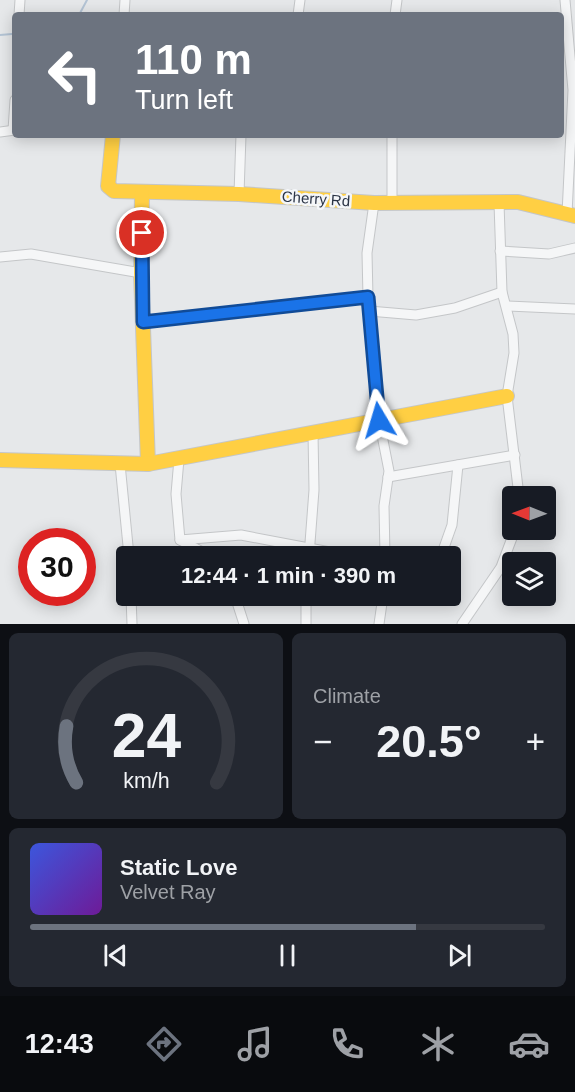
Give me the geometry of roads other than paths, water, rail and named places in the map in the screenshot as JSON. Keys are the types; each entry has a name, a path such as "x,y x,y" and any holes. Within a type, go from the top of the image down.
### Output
{"street":[{"path":"565,0 574,90 566,113 571,215"},
{"name":"Cherry Rd","path":"113,138 110,190 142,193 239,194 374,203 519,202 571,215"},
{"path":"239,194 241,138"},
{"path":"392,138 392,203"},
{"path":"142,193 141,273 148,464"},
{"path":"374,203 367,253 368,297 379,420 388,477 384,506 385,546"},
{"path":"500,203 502,292 507,306 514,353 507,396 518,486"},
{"path":"500,251 549,254 575,248"},
{"path":"0,257 31,254 141,273"},
{"path":"369,311 416,315 455,308 502,292"},
{"path":"143,322 368,297"},
{"path":"507,306 575,309"},
{"path":"0,460 148,464 507,396"},
{"path":"310,546 314,490 313,433"},
{"path":"388,477 515,455"},
{"path":"178,459 177,494 180,540"},
{"path":"120,464 128,546"},
{"path":"445,546 452,525 458,465"},
{"path":"180,540 241,535 283,546"},
{"path":"180,540 191,546"},
{"path":"462,624 501,567 511,540"},
{"path":"131,606 132,624"},
{"path":"238,606 244,624"},
{"path":"306,606 306,624"},
{"path":"379,624 382,606"}],"waterway":[{"path":"81,12 87,0"},
{"path":"0,35 12,34"}]}
